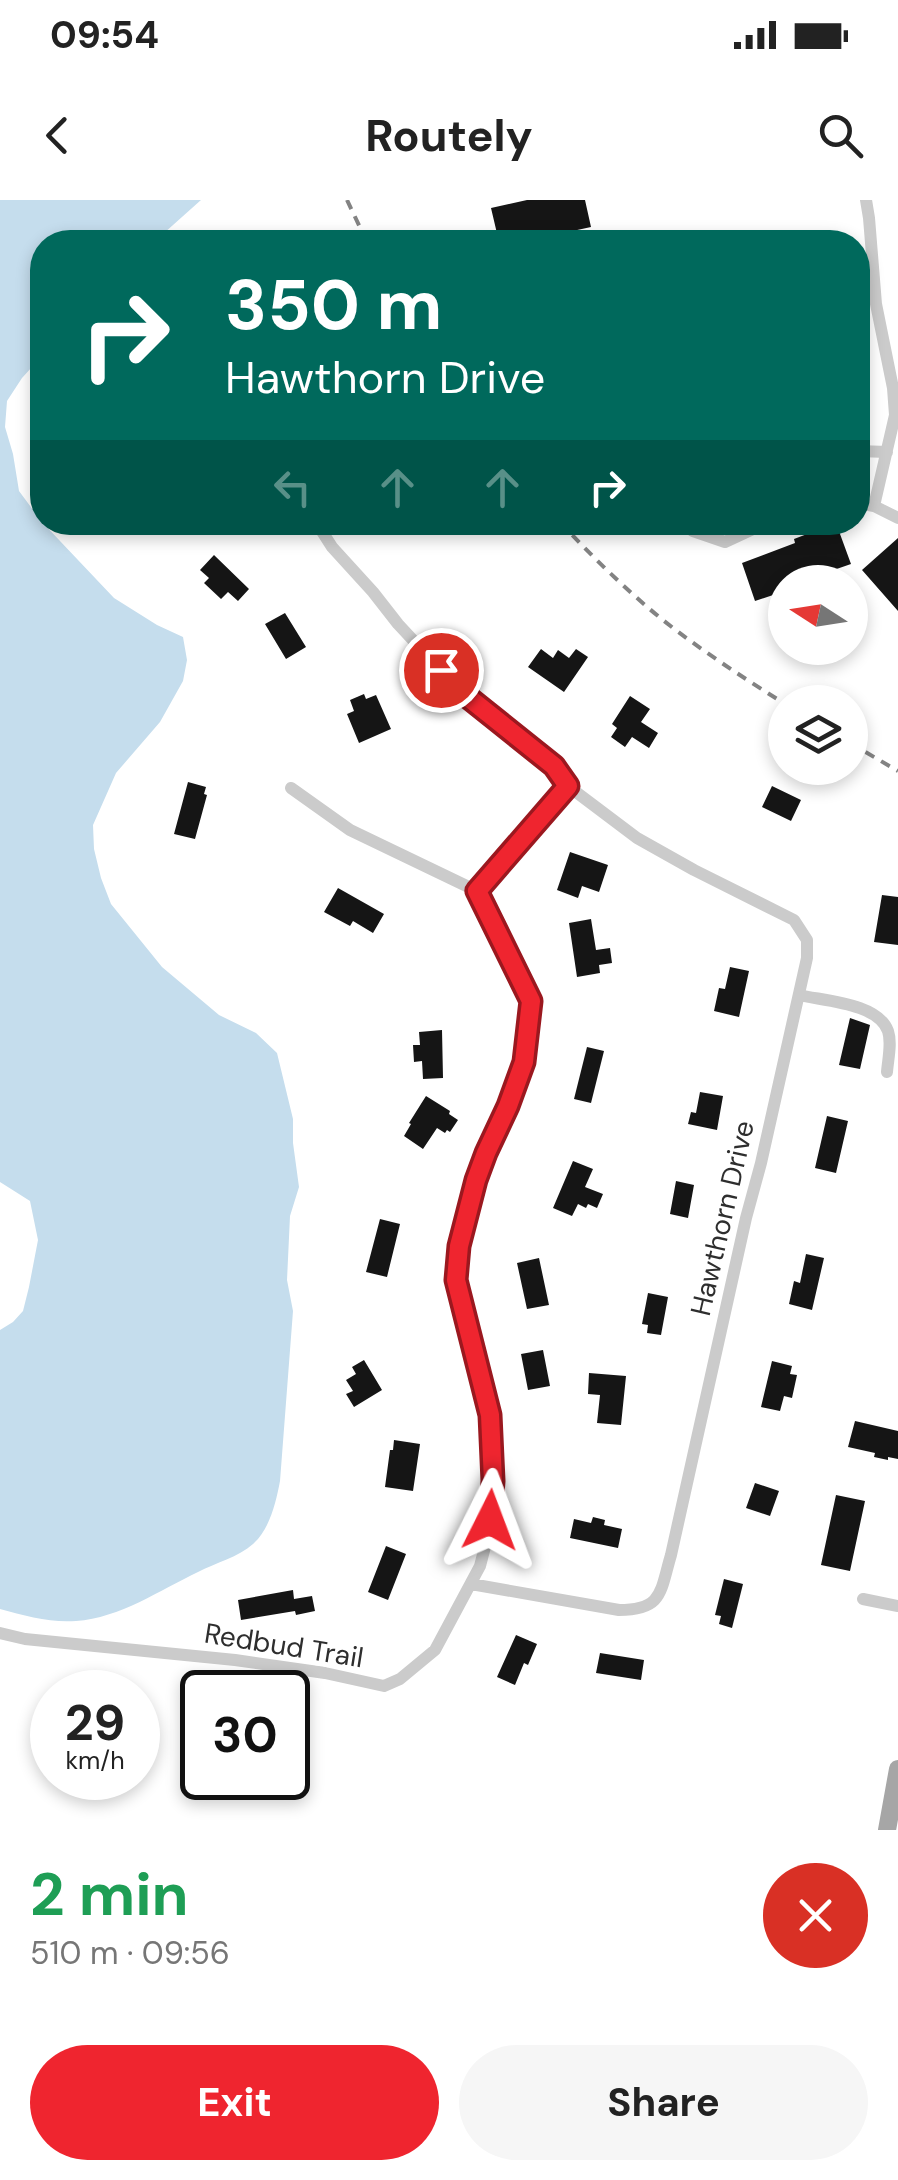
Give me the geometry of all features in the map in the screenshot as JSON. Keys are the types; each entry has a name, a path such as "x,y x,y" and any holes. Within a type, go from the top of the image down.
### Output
{"main road":[{"path":"887,1830 898,1768"}],"street":[{"path":"866,200 870,230"},
{"path":"870,230 876,304 896,387 895,415 874,506"},
{"path":"870,451 887,452"},
{"path":"870,505 898,518"},
{"name":"Hawthorn Drive","path":"324,535 452,682 554,766 568,786 637,838 794,920 808,940 808,958 660,1592 652,1604 638,1610 619,1610 471,1584"},
{"path":"705,535 725,542 740,535"},
{"path":"291,788 350,830 477,891 568,786"},
{"name":"Redbud Trail","path":"0,1633 58,1643 235,1660 384,1686 408,1674 435,1650 480,1566 490,1520 490,1415 456,1280 457,1263 476,1180 524,1062 531,1001 477,891"},
{"path":"799,995 873,1012 890,1034 887,1072"},
{"path":"863,1600 898,1606"}],"water":[{"path":"0,200 201,200 167,230 30,230 30,369 7,401 5,427 19,491 30,506 30,535 54,535 114,598 183,637 187,660 183,681 160,722 116,773 93,825 94,849 111,904 162,967 219,1015 256,1033 277,1053 293,1119 299,1187 290,1216 287,1280 293,1311 280,1481 268,1523 247,1549 124,1609 92,1619 48,1620 0,1609 0,1330 23,1311 38,1240 30,1201 0,1182"}],"building":[{"path":"527,200 585,200 591,227 496,230 491,208"},
{"path":"804,535 840,535 851,564 768,565 768,597 755,601 742,563 795,543 794,539"},
{"path":"898,538 898,611 868,577 868,565"},
{"path":"214,555 249,589 238,601 228,592 221,599 204,583 209,578 200,570"},
{"path":"285,613 306,647 286,659 265,624"},
{"path":"541,649 553,658 558,650 569,658 576,649 588,657 564,692 528,667"},
{"path":"364,694 366,699 376,695 391,729 359,743 347,714 354,711 350,700"},
{"path":"630,696 650,709 641,722 658,733 649,748 632,737 625,747 611,737 617,728 612,724"},
{"path":"188,782 206,787 207,795 195,839 174,834"},
{"path":"772,786 801,800 791,821 762,807"},
{"path":"570,852 608,865 599,892 582,886 578,898 557,890"},
{"path":"338,888 384,914 373,933 353,921 350,926 324,912"},
{"path":"882,895 898,897 898,945 874,942"},
{"path":"591,919 596,950 610,948 612,963 599,965 600,973 577,977 569,923"},
{"path":"730,967 749,971 739,1017 714,1011 719,988 725,989"},
{"path":"850,1018 870,1025 860,1069 839,1065"},
{"path":"442,1030 443,1078 423,1079 422,1061 414,1062 413,1045 420,1045 419,1032"},
{"path":"587,1047 604,1051 591,1103 574,1099"},
{"path":"700,1092 723,1096 717,1130 688,1124 691,1112 696,1113"},
{"path":"426,1096 458,1120 450,1132 437,1128 423,1149 404,1136"},
{"path":"827,1116 848,1121 836,1173 815,1168"},
{"path":"573,1161 593,1169 585,1187 603,1194 597,1208 578,1204 572,1216 553,1208"},
{"path":"676,1181 694,1185 688,1218 670,1214"},
{"path":"380,1219 400,1224 387,1277 366,1272"},
{"path":"806,1254 824,1258 812,1310 789,1304 794,1281 800,1283"},
{"path":"539,1258 549,1305 527,1309 517,1263"},
{"path":"648,1293 668,1297 661,1335 647,1333 648,1325 642,1324"},
{"path":"543,1350 550,1386 528,1390 521,1354"},
{"path":"364,1360 382,1390 354,1407 346,1394 353,1391 346,1380 356,1374 352,1367"},
{"path":"772,1361 792,1366 790,1374 797,1375 792,1398 784,1396 780,1411 761,1407"},
{"path":"589,1373 626,1376 621,1425 597,1423 600,1395 588,1394"},
{"path":"855,1421 898,1431 898,1459 874,1457 875,1453 848,1447"},
{"path":"394,1440 420,1444 413,1491 385,1487"},
{"path":"755,1483 779,1491 770,1516 746,1508"},
{"path":"836,1495 865,1501 850,1571 821,1565"},
{"path":"593,1517 605,1520 604,1525 622,1529 618,1548 570,1538 574,1519 591,1523"},
{"path":"386,1546 406,1554 388,1600 368,1592"},
{"path":"724,1579 743,1584 732,1628 719,1624 721,1616 715,1615"},
{"path":"293,1590 294,1599 312,1596 315,1611 241,1620 238,1600"},
{"path":"516,1635 537,1644 515,1685 497,1677"},
{"path":"600,1653 644,1660 641,1680 596,1673"}],"railway":[{"path":"347,200 361,230"},
{"path":"573,535 661,618 768,693"},
{"path":"868,754 898,771"}],"route":[{"path":"441,670 464,694 554,766 568,786 477,891 531,1001 524,1062 476,1180 459,1246 456,1280 490,1415 490,1520"}]}
